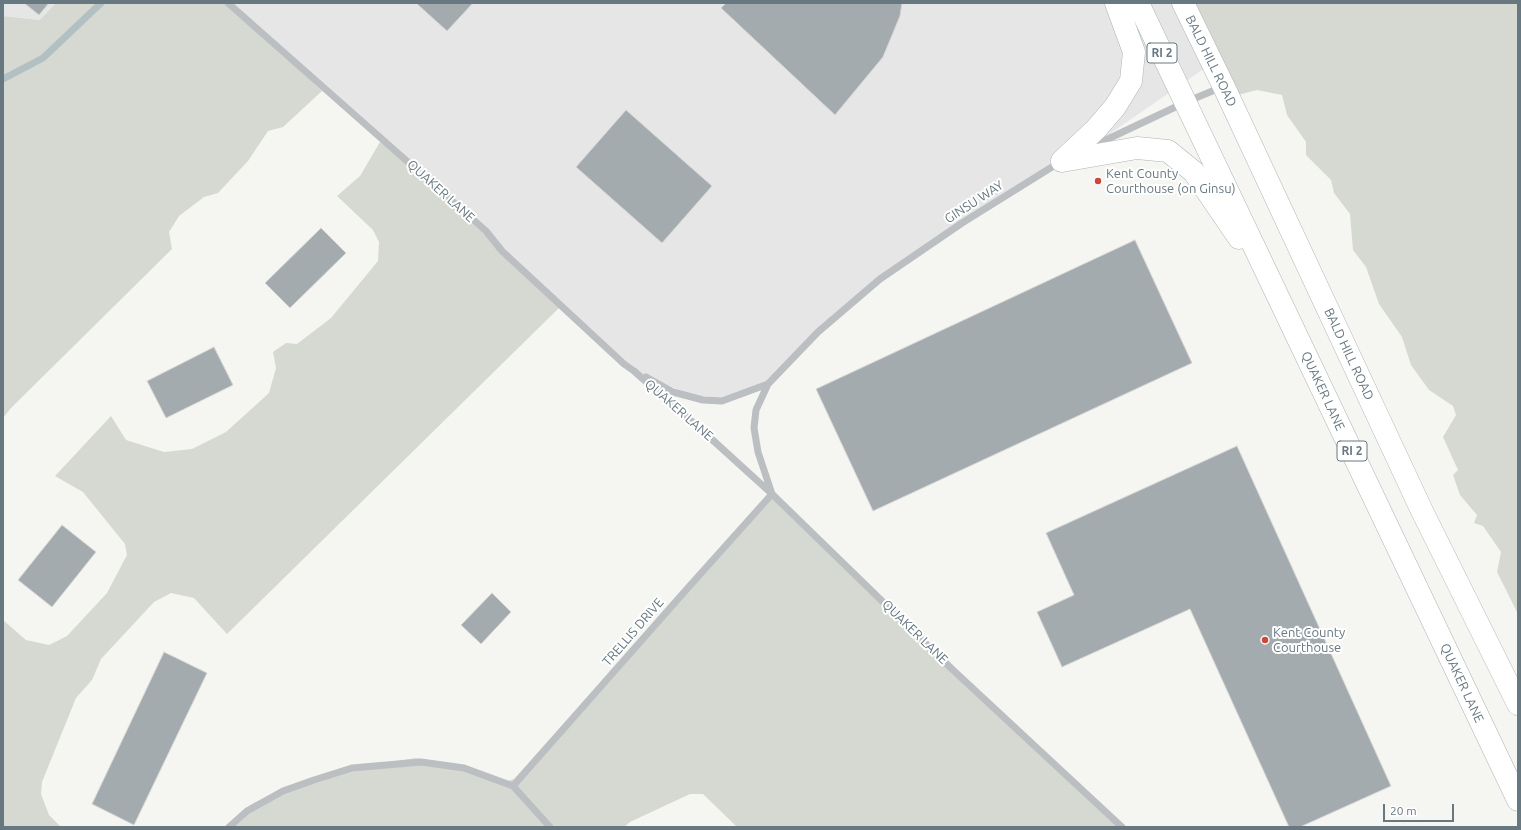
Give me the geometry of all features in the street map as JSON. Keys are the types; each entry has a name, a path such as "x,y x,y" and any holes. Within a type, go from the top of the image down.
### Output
{"main road":[{"path":"1062,161 1096,129 1110,112 1131,81 1134,52 1116,3"},
{"name":"QUAKER LANE","path":"1138,3 1518,800"},
{"name":"BALD HILL ROAD","path":"1183,3 1224,87 1422,511 1518,704"},
{"path":"1062,161 1136,148 1168,151 1194,172 1280,300"}],"street":[{"name":"QUAKER LANE","path":"228,3 486,231 502,251 624,364 634,371 772,494 953,670 1122,827"},
{"name":"GINSU WAY","path":"772,494 758,452 754,428 756,410 768,384 818,332 880,280 962,223 1062,161 1186,102 1224,87"},
{"name":"GINSU WAY","path":"634,371 673,392 703,400 722,401 768,384"},
{"name":"TRELLIS DRIVE","path":"513,786 772,494"},
{"path":"229,827 247,811 284,791 352,768 421,762 464,768 513,786 550,827"}],"shaded area":[{"path":"3,3 56,3 41,20 3,16"},
{"path":"56,3 229,3 322,91 283,127 268,131 248,161 218,193 204,197 179,216 169,232 172,249 11,408 3,418 3,16 40,20"},
{"path":"229,3 1178,3 1208,66 1079,155 1074,152 878,278 759,388 717,399 698,397 649,378 626,362"},
{"path":"1178,3 1518,3 1518,614 1497,572 1501,552 1483,526 1474,523 1477,515 1460,495 1453,475 1458,470 1443,437 1456,415 1453,406 1429,390 1411,365 1402,337 1379,304 1366,267 1353,250 1350,214 1334,193 1331,180 1306,155 1306,142 1287,115 1282,95 1257,90 1218,100"},
{"path":"380,142 399,156 562,305 227,634 194,598 171,593 154,602 101,659 92,680 76,698 42,782 41,794 49,815 61,827 3,827 3,620 26,640 49,645 67,636 107,593 127,555 125,544 83,492 55,476 111,416 126,440 164,452 192,449 226,432 269,393 276,368 273,352 286,343 297,344 331,318 378,261 379,242 373,230 337,196 360,176"},
{"path":"769,495 906,622 913,625 916,631 1123,827 737,827 703,794 690,794 630,822 624,827 225,827 252,804 300,782 341,769 416,758 460,766 508,781 514,779"}],"building":[{"path":"24,3 49,3 39,15"},
{"path":"416,3 473,3 447,31"},
{"path":"726,3 902,3 900,16 883,57 835,115 721,8"},
{"path":"626,110 712,186 662,243 576,167"},
{"path":"321,228 346,253 290,308 265,283"},
{"path":"1135,240 1192,363 873,511 816,389"},
{"path":"214,347 233,385 166,418 147,381"},
{"name":"Kent County Courthouse","path":"1237,446 1391,786 1300,827 1289,827 1190,609 1062,667 1037,612 1074,595 1046,533"},
{"path":"62,525 96,552 52,607 18,580"},
{"path":"492,593 511,612 481,644 461,625"},
{"path":"164,652 207,673 134,825 92,804"}],"waterway":[{"path":"3,79 43,58 101,3"}],"place":[{"name":"Kent County Courthouse (on Ginsu)","path":"1098,181"},
{"name":"Kent County Courthouse","path":"1265,640"}]}
